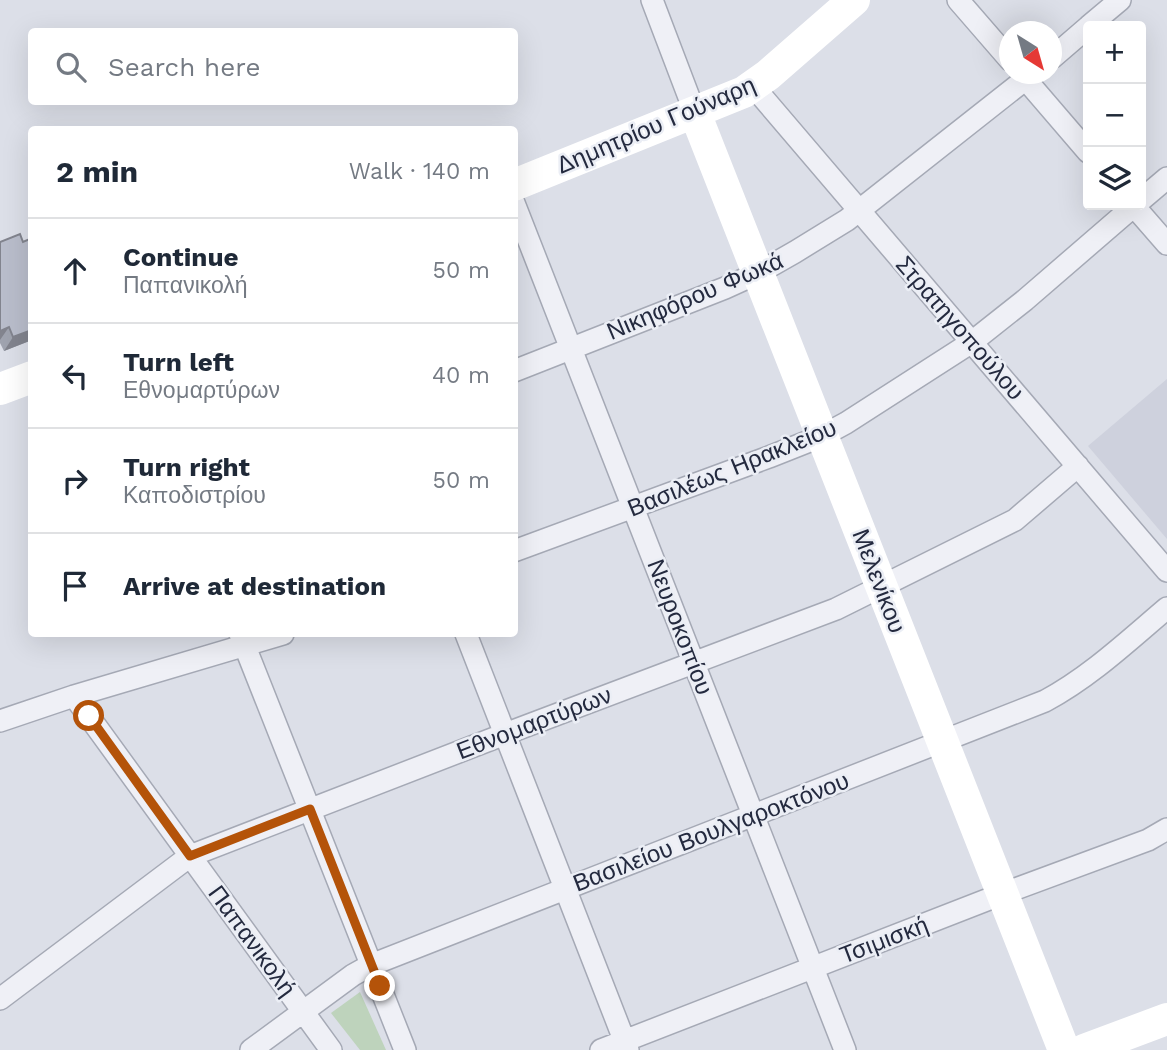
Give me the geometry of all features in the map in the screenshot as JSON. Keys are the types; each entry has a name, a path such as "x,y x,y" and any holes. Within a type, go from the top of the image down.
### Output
{"street":[{"path":"652,0 695,113"},
{"name":"Δημητρίου Γούναρη","path":"518,183 732,98 754,86 854,0"},
{"path":"958,0 999,47"},
{"path":"1096,21 1120,0"},
{"path":"1062,50 1083,32"},
{"name":"Νικηφόρου Φωκά","path":"518,368 758,273 859,210 1015,84"},
{"path":"1033,84 1084,147"},
{"name":"Στρατηγοπούλου","path":"754,86 1167,570"},
{"name":"Μελενίκου","path":"695,113 1064,1050"},
{"name":"Βασιλέως Ηρακλείου","path":"1146,196 1167,178"},
{"name":"Βασιλέως Ηρακλείου","path":"518,550 822,436 889,397 972,342 1129,210"},
{"path":"1141,210 1167,244"},
{"name":"Νευροκοπίου","path":"518,214 845,1050"},
{"path":"0,389 28,378"},
{"name":"Εθνομαρτύρων","path":"0,999 190,856 835,609 1015,520 1078,466"},
{"name":"Βασιλείου Βουλγαροκτόνου","path":"251,1050 353,975 371,965 1025,710 1086,676 1167,608"},
{"path":"467,637 626,1045"},
{"path":"0,721 243,639 404,1050"},
{"name":"Παπανικολή","path":"74,696 331,1050"},
{"name":"Τσιμισκή","path":"601,1050 626,1045 813,968 1148,840 1167,830"},
{"path":"1084,1050 1167,1018"}],"shaded area":[{"path":"1167,379 1167,539 1088,446"}],"green space":[{"path":"360,992 386,1050 360,1050 331,1013"}],"building":[{"path":"20,234 23,242 28,240 28,331 13,337 9,327 0,331 0,242"}],"route":[{"path":"89,716 190,856 310,809 380,986"}]}
